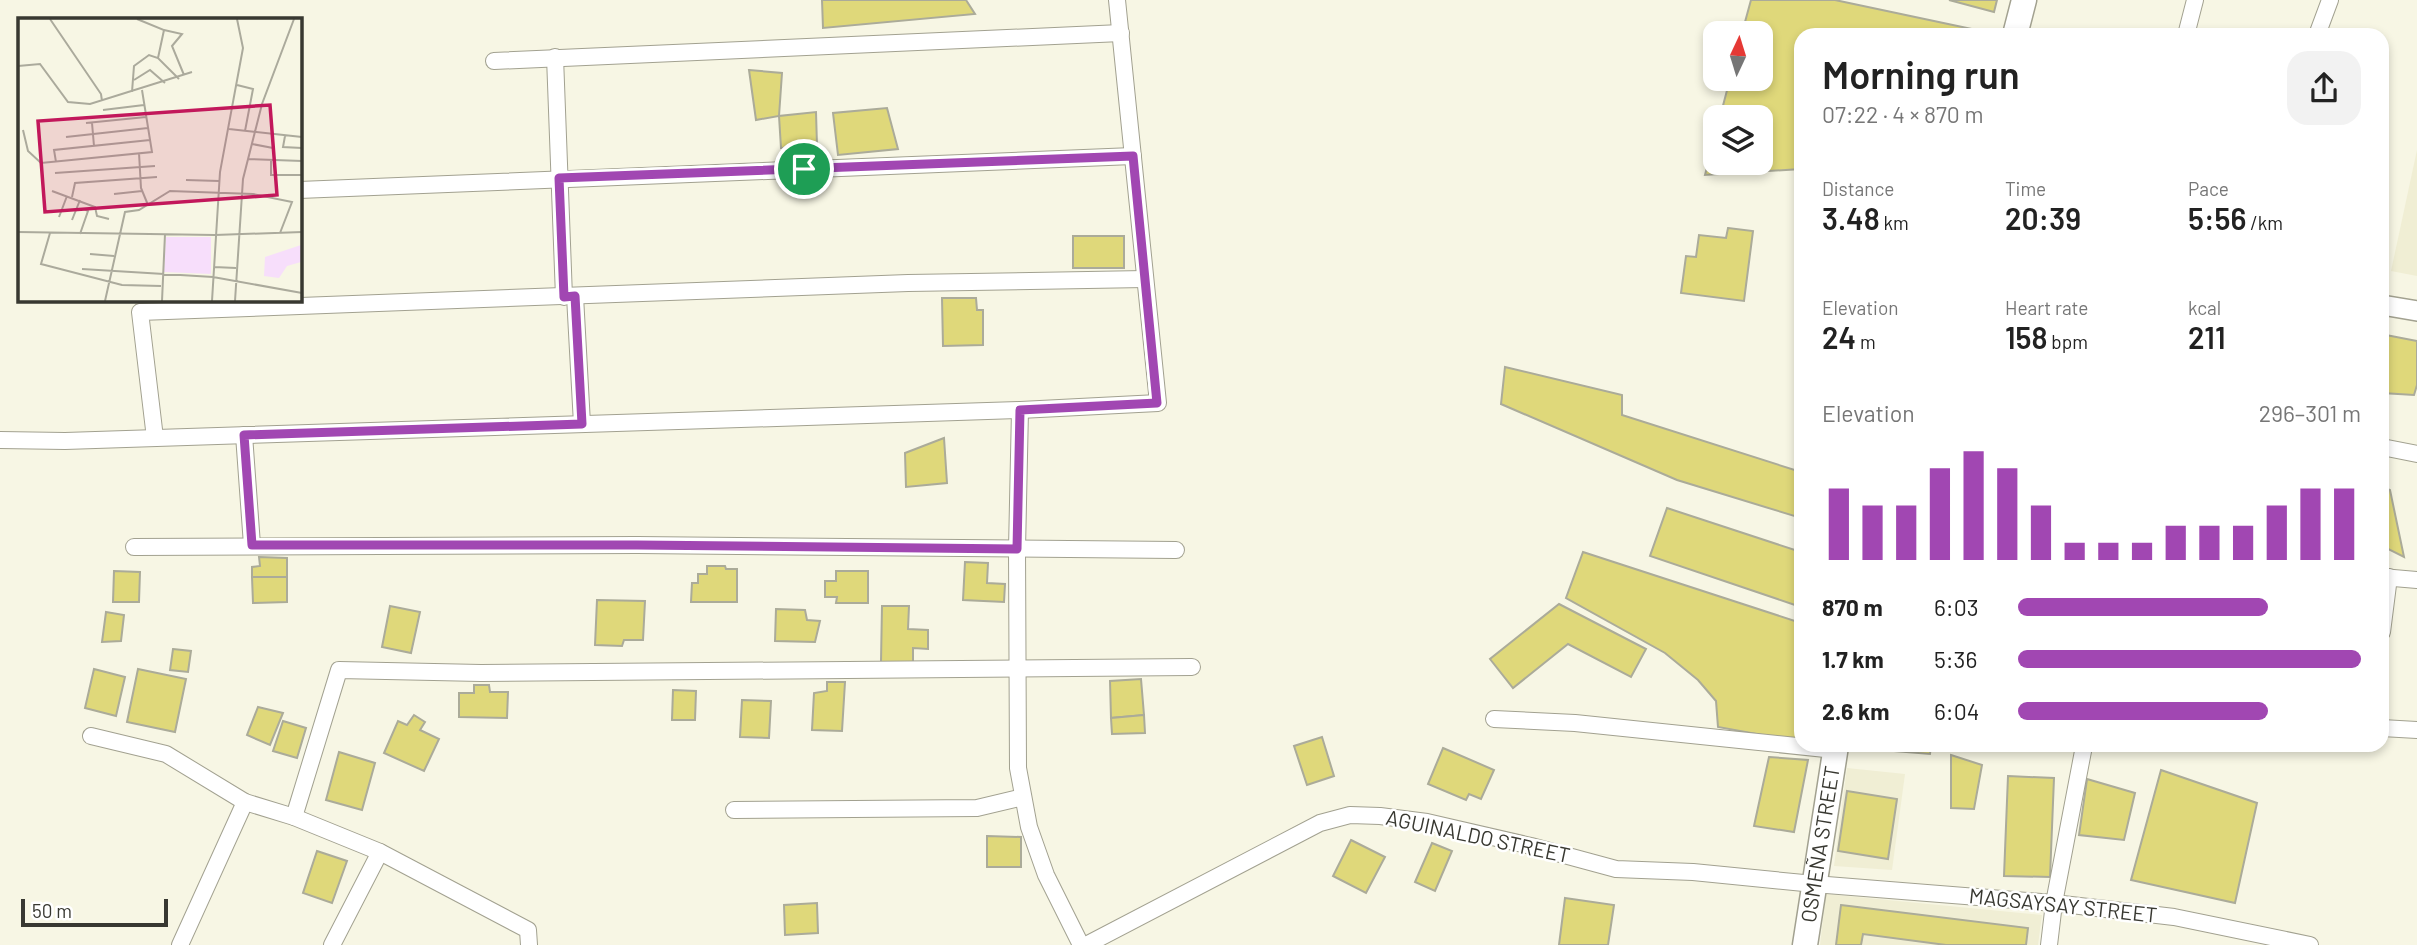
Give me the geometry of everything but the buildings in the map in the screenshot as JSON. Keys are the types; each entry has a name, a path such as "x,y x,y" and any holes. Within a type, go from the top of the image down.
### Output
{"main road":[{"path":"2017,28 2024,0"},
{"name":"OSMEÑA STREET","path":"1805,945 1834,752"}],"street":[{"path":"0,440 65,441 1020,410 1157,403 1118,0"},
{"path":"2188,28 2195,0"},
{"path":"2320,28 2330,0"},
{"path":"494,61 1121,33"},
{"path":"555,57 559,178 582,424"},
{"path":"301,190 1133,156"},
{"path":"155,438 140,312 908,283 1145,279"},
{"path":"2389,306 2417,311"},
{"path":"1020,410 1017,549 1018,768 1029,827 1046,875 1081,945"},
{"path":"244,435 252,545"},
{"path":"2389,448 2417,454"},
{"path":"135,547 637,545 1176,550"},
{"path":"2389,577 2417,580"},
{"path":"294,817 339,670 481,673 1192,667"},
{"path":"1493,719 1574,723 1794,744"},
{"path":"2389,728 2417,730"},
{"path":"91,736 166,754 245,802 294,817 380,852 528,930 529,945"},
{"path":"2049,945 2054,903 2083,752"},
{"path":"734,810 977,808 1023,797"},
{"path":"180,945 245,802"},
{"name":"AGUINALDO STREET","path":"1086,945 1320,823 1350,816 1380,816 1427,822 1616,869 1693,872 1814,884"},
{"path":"332,945 380,852"},
{"name":"MAGSAYSAY STREET","path":"1814,884 2054,903 2174,916 2309,945"}],"shaded area":[{"path":"2417,150 2417,276 2391,271"},
{"path":"1847,768 1905,774 1892,870 1834,866"},
{"path":"1826,894 2042,915 2038,945 1820,945"}],"route":[{"path":"1133,156 1157,403 1020,410 1017,549 252,545 244,435 582,424 575,296 564,297 559,178 804,169 1133,156"}]}
